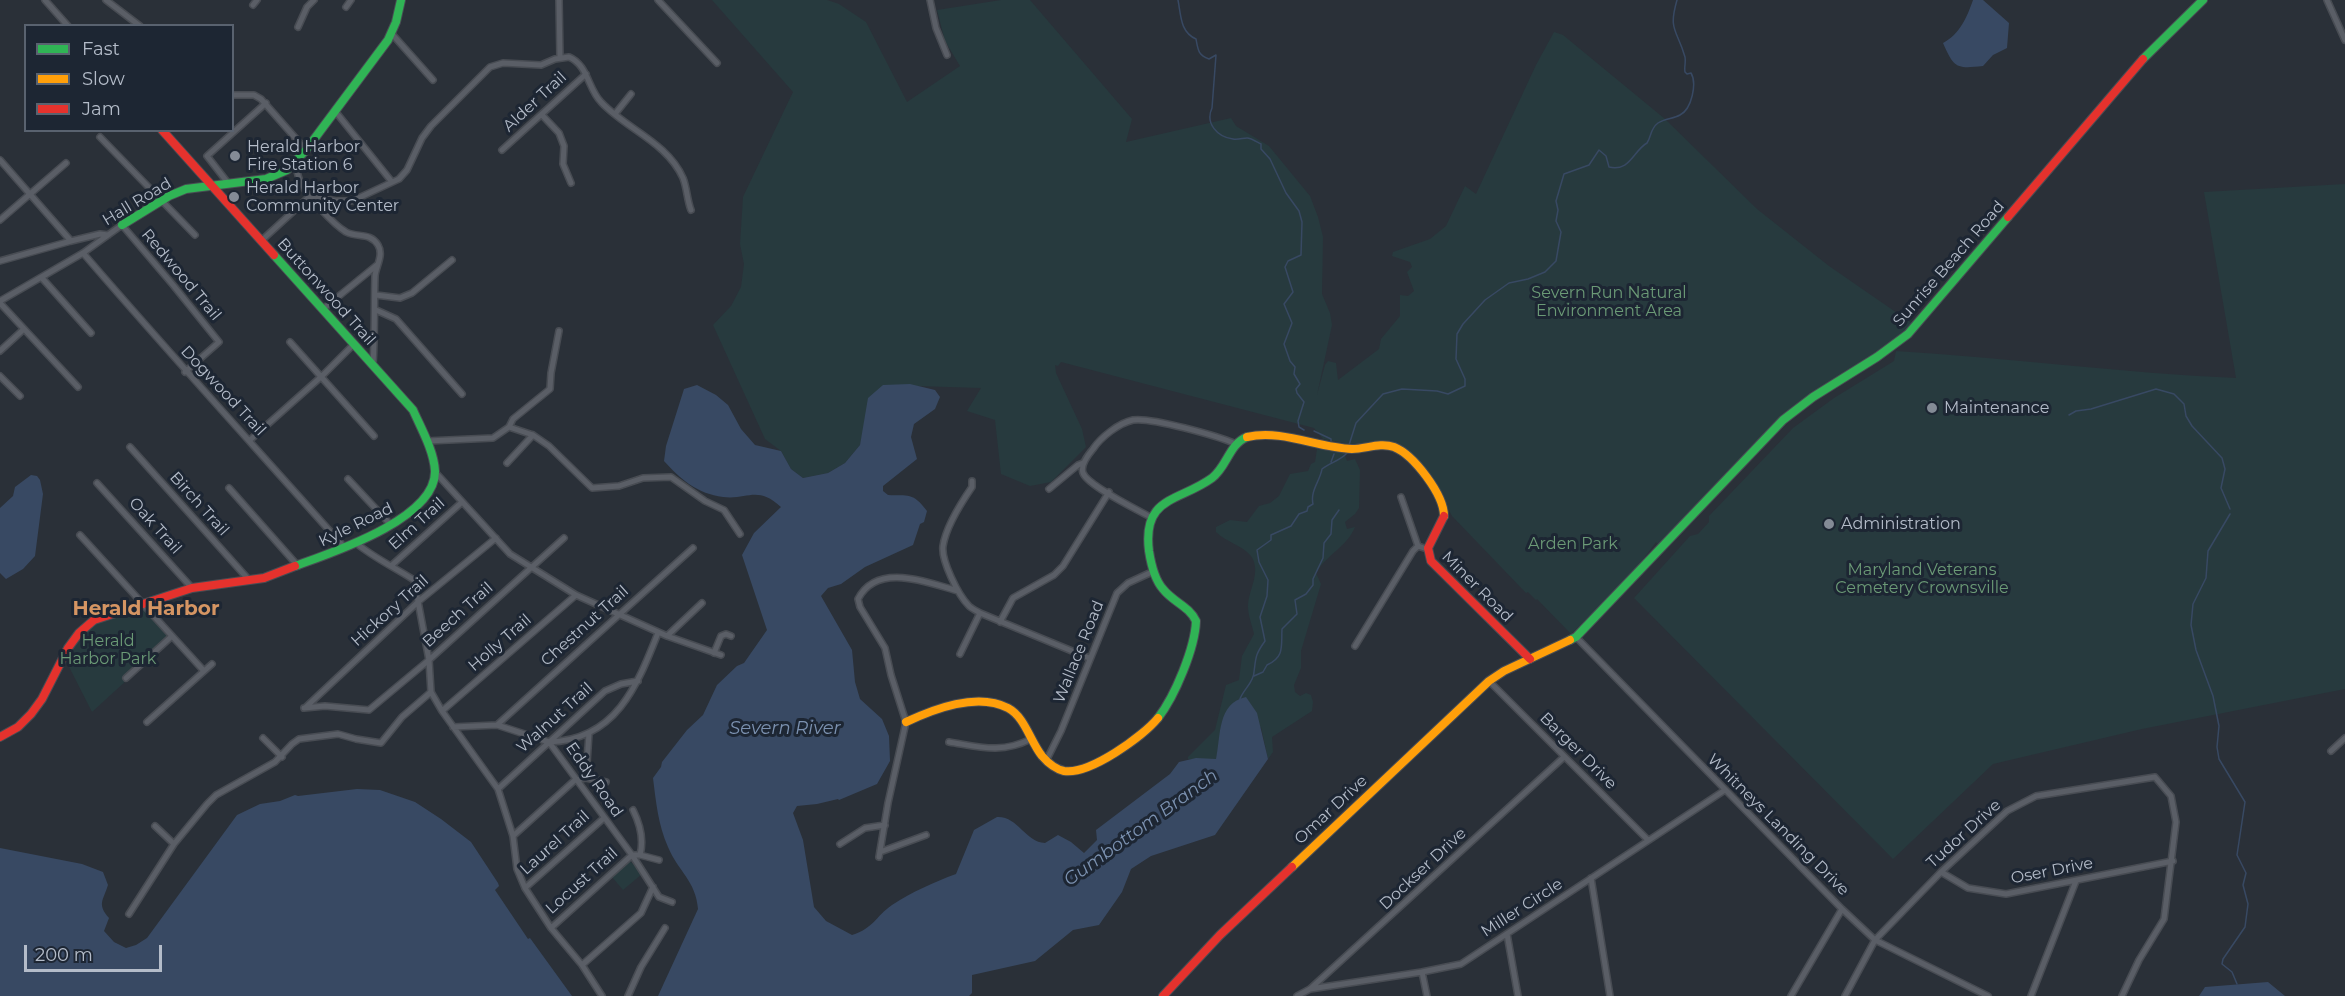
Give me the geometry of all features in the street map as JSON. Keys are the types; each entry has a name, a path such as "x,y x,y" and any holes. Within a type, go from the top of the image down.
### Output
{"street":[{"path":"45,0 66,24"},
{"path":"106,0 137,24"},
{"path":"298,27 307,7 314,0"},
{"path":"346,7 351,0"},
{"path":"558,0 560,58"},
{"path":"658,0 717,63"},
{"path":"930,0 936,28 948,55"},
{"name":"Sunrise Beach Road","path":"1530,659 1576,637 1788,416 1812,397 1877,357 1908,334 2147,54 2172,27 2203,0"},
{"path":"2326,0 2345,40"},
{"path":"401,1 392,34 297,161 300,183 310,196 348,233 371,237 379,246 381,254 377,265 373,364 413,410 427,441 435,472 510,554 576,595 616,615 658,633 721,655"},
{"path":"392,34 433,80"},
{"path":"310,196 336,201 352,201 392,182 406,170 422,138 431,126 490,67 504,63 541,65 560,58 575,59 586,74 600,102 640,131 673,164 682,178 691,210"},
{"name":"Alder Trail","path":"502,150 586,74"},
{"path":"615,114 631,94"},
{"path":"234,95 254,95 266,103 306,150"},
{"path":"234,128 266,103"},
{"path":"335,111 392,182"},
{"path":"542,115 559,133 564,146 563,164 571,183"},
{"name":"Buttonwood Trail","path":"164,132 373,364"},
{"path":"228,133 207,156 228,183"},
{"path":"100,137 195,235"},
{"path":"0,160 70,241"},
{"name":"Hall Road","path":"0,302 83,253 162,200 186,189 211,184 272,178 287,170 297,161"},
{"path":"0,220 66,163"},
{"path":"261,241 310,196"},
{"name":"Redwood Trail","path":"122,225 219,342 185,372"},
{"path":"0,261 70,241 100,234 108,235"},
{"name":"Dogwood Trail","path":"83,253 185,372 250,440 344,547"},
{"path":"376,294 400,298 412,293 452,260"},
{"path":"324,309 377,265"},
{"path":"42,278 91,333"},
{"path":"0,302 78,387"},
{"path":"376,310 396,319 462,394"},
{"path":"0,351 24,329"},
{"path":"427,441 494,438 509,427 513,419 550,388 559,331"},
{"path":"290,342 374,436"},
{"path":"250,440 322,376 354,344"},
{"path":"0,376 20,396"},
{"path":"1049,489 1083,463 1095,446 1118,426 1133,420 1149,420 1236,444"},
{"path":"509,427 533,435 592,488 619,486 643,478 671,477 705,501 724,510 740,534"},
{"path":"507,463 533,435"},
{"path":"906,722 935,709 969,703 992,703 1011,710 1047,761 1062,771 1085,767 1144,732 1165,709 1191,646 1196,623 1189,611 1160,587 1154,571 1149,535 1152,518 1162,504 1214,476 1236,444 1246,437 1258,436 1350,449 1389,445 1398,449 1423,473 1444,507 1443,519 1427,549"},
{"name":"Birch Trail","path":"130,447 249,580"},
{"path":"1083,463 1084,474 1100,489 1152,518"},
{"name":"Kyle Road","path":"0,736 13,731 35,712 67,648 86,625 94,620 192,588 264,578 356,543 412,511 429,491 435,472"},
{"path":"348,479 391,525"},
{"path":"972,481 972,487 947,532 942,548 958,591 969,606 981,614 1089,658"},
{"name":"Oak Trail","path":"97,483 192,588"},
{"path":"229,488 298,566"},
{"path":"1000,622 1013,598 1054,575 1063,566 1109,492"},
{"name":"Miner Road","path":"1401,497 1418,546 1427,549 1428,557 1437,567 1530,659"},
{"name":"Elm Trail","path":"392,565 461,503"},
{"path":"80,535 204,671"},
{"name":"Hickory Trail","path":"369,710 325,706 304,708 419,601 496,538"},
{"name":"Beech Trail","path":"369,710 429,660 564,538"},
{"path":"356,543 374,558 392,565 414,580 429,660 431,692 498,789 513,836 517,870 525,888 551,928 582,965 602,996"},
{"path":"1355,646 1418,546"},
{"name":"Chestnut Trail","path":"497,725 616,615 693,548"},
{"name":"Wallace Road","path":"1047,761 1117,593 1128,583 1154,571"},
{"path":"926,835 880,854 906,722 885,648 860,607 858,599 864,588 876,580 894,577 958,591"},
{"name":"Holly Trail","path":"442,711 576,595"},
{"path":"667,636 702,603"},
{"path":"960,654 981,614"},
{"path":"549,742 570,741 589,734 615,713 633,691 658,633"},
{"path":"714,653 721,636 726,634 730,636"},
{"path":"126,678 172,636"},
{"name":"Whitneys Landing Drive","path":"1576,637 1875,940 1988,996"},
{"name":"Omar Drive","path":"1163,996 1220,935 1489,681 1530,659"},
{"path":"147,722 212,664"},
{"name":"Walnut Trail","path":"498,789 605,691 621,684 638,681"},
{"name":"Barger Drive","path":"1489,681 1648,840"},
{"path":"129,914 174,844 216,795 282,756 299,739 338,734 381,742 402,717 431,692"},
{"name":"Eddy Road","path":"453,727 497,725 549,742 632,855 658,897 672,902"},
{"path":"586,778 589,734"},
{"path":"263,738 282,756"},
{"path":"2331,751 2345,738"},
{"path":"949,742 1012,748 1031,739"},
{"name":"Dockser Drive","path":"1297,996 1310,989 1564,758"},
{"name":"Tudor Drive","path":"1845,996 1875,940 2007,811 2036,796 2155,777 2171,796 2176,822 2173,861"},
{"path":"513,836 575,780 586,778 606,782"},
{"name":"Miller Circle","path":"1310,989 1461,964 1725,789"},
{"path":"633,810 638,819 642,845 640,855"},
{"name":"Laurel Trail","path":"525,888 604,818"},
{"path":"840,844 865,828 885,825"},
{"path":"154,826 174,844"},
{"path":"632,855 659,860"},
{"name":"Locust Trail","path":"551,928 632,855"},
{"path":"2122,996 2139,960 2164,919 2173,861"},
{"name":"Oser Drive","path":"1941,873 1968,888 2006,894 2173,861"},
{"path":"1591,878 1610,996"},
{"path":"2031,996 2076,881"},
{"path":"582,965 641,913 653,887"},
{"path":"1791,996 1842,909"},
{"path":"628,996 641,967 665,928"},
{"path":"1507,934 1518,996"},
{"path":"1422,972 1427,996"}],"green space":[{"path":"712,0 827,0 839,4 866,22 907,102 960,66 945,41 937,10 1001,0 1030,0 1132,119 1126,142 1231,118 1236,126 1269,146 1310,196 1318,217 1323,237 1322,294 1332,325 1317,395 1328,361 1336,363 1338,380 1379,349 1381,339 1400,316 1400,295 1408,296 1414,291 1407,272 1412,267 1410,262 1392,256 1393,252 1430,239 1446,226 1465,186 1476,194 1536,65 1554,32 1563,35 1665,119 1757,209 1829,266 1913,324 1890,345 1818,390 1660,546 1656,542 1639,565 1640,567 1571,634 1537,599 1528,592 1526,593 1452,516 1428,472 1410,453 1393,443 1350,444 1323,439 1314,428 1061,362 1058,366 1055,365 1056,373 1082,429 1086,447 1051,482 1030,486 1001,474 995,420 967,411 981,388 883,385 865,423 860,445 845,463 828,473 803,478 791,469 781,451 765,439 713,325 731,306 741,287 744,264 740,244 743,197 793,92"},
{"name":"Maryland Veterans Cemetery Crownsville","path":"2345,184 2345,689 2142,729 1993,764 1893,859 1634,598 1690,536 1698,534 1709,522 1709,516 1793,428 1834,398 1894,361 1896,351 2236,378 2204,192"},
{"path":"1317,449 1344,453 1347,461 1355,459 1360,470 1359,508 1345,522 1347,529 1355,527 1347,540 1316,573 1321,584 1301,651 1301,668 1294,685 1295,692 1300,696 1306,693 1311,695 1312,711 1272,737 1273,752 1268,759 1261,727 1218,751 1216,760 1188,759 1215,730 1226,685 1239,680 1242,656 1254,634 1248,607 1255,575 1254,562 1247,552 1216,532 1216,527 1230,520 1247,522 1259,506 1270,503 1279,496 1290,474 1308,471 1311,464 1315,462"},
{"name":"Herald Harbor Park","path":"143,608 169,636 127,680 92,712 64,657 91,625"},
{"path":"629,860 642,874 623,890 612,877"}],"water":[{"path":"1973,0 1983,0 2009,23 2007,48 1993,55 1983,66 1961,67 1950,58 1943,43 1958,30"},
{"name":"Severn River","path":"910,384 935,390 940,397 935,409 914,424 911,437 917,459 883,486 883,491 888,495 910,496 918,501 927,511 924,522 920,524 913,545 865,567 841,584 828,588 821,596 852,650 855,682 860,699 882,719 889,736 890,761 877,784 839,800 797,806 793,813 803,840 814,907 826,921 852,935 865,929 886,909 900,900 956,874 974,830 997,817 1011,820 1038,842 1045,843 1058,835 1084,853 1097,840 1096,830 1170,774 1179,762 1196,758 1216,759 1225,713 1237,700 1246,697 1257,713 1268,759 1215,835 1151,856 1131,869 1122,892 1099,925 1073,930 1035,961 972,975 972,993 969,996 658,996 698,909 694,891 672,855 662,830 653,778 662,762 687,730 703,715 717,685 737,666 744,663 767,630 742,555 754,533 781,507 773,500 759,495 723,497 705,493 683,480 664,461 666,446 684,389 697,385 716,395 728,405 741,429 755,445 781,451 791,469 803,478 828,473 845,463 860,445 868,398 883,385"},
{"path":"31,475 37,476 40,480 43,494 35,556 23,569 6,579 0,573 0,508 13,496 15,487"},
{"path":"357,789 380,790 415,802 471,842 498,883 499,886 495,890 528,939 530,938 572,996 0,996 0,848 82,864 103,872 108,885 102,906 109,918 104,931 114,942 126,948 147,938 237,815 260,804 280,801 295,795"},
{"path":"2268,982 2285,996 2199,996 2205,987"}],"waterway":[{"path":"1178,0 1184,28 1196,39 1201,54 1209,59 1216,55 1211,124 1217,132 1227,138 1249,138 1261,144 1261,149 1270,159 1286,193 1299,211 1302,222 1301,255 1288,261 1285,267 1293,292 1284,304 1292,323 1284,344 1290,361 1295,367 1294,374 1300,384 1296,389 1304,402 1298,421 1299,427 1304,430"},
{"name":"Gumbottom Branch","path":"1349,445 1356,423 1383,394 1402,389 1448,394 1465,386 1465,379 1456,359 1457,334 1463,324 1485,300 1509,283 1545,272 1556,261 1561,232 1556,221 1558,210 1556,201 1564,174 1589,165 1599,150 1606,156 1609,167 1616,168 1627,164 1647,143 1655,125 1680,115 1688,107 1694,83 1691,73 1685,72 1685,57 1673,24 1677,0"},
{"path":"2069,415 2076,411 2091,409 2156,389 2174,394 2184,404 2186,416 2192,426 2222,458 2225,469 2221,488 2230,509"},
{"path":"1314,431 1331,441"},
{"name":"Gumbottom Branch","path":"1240,699 1254,676 1256,656 1265,641 1260,617 1267,596 1268,580 1259,562 1257,550 1271,540 1271,535 1291,526 1299,514 1307,511 1308,507 1313,504 1314,490 1322,469 1347,453"},
{"name":"Gumbottom Branch","path":"1331,462 1334,454"},
{"path":"1254,676 1263,672 1267,665 1279,655 1282,646 1282,629 1297,614 1295,600 1306,594 1313,585 1313,579 1323,558 1324,543 1331,534 1332,520 1339,510"},
{"path":"2230,514 2208,551 2206,578 2193,604 2191,625 2196,650 2213,696 2219,726 2217,747 2219,759 2245,802 2237,855 2246,873 2243,885 2248,904 2245,927 2222,964 2232,972 2237,984"}],"traffic: fast":[{"path":"122,225 169,196 186,189 266,179 287,170 306,150 388,40 396,22 401,0"},
{"path":"2143,59 2203,0"},
{"path":"1570,640 1576,637 1783,420 1813,397 1877,357 1908,334 2008,217"},
{"path":"274,255 413,410 430,448 435,471 431,488 419,504 401,519 355,543 295,566"},
{"path":"1158,718 1183,671 1192,644 1196,621 1167,593 1155,576 1149,551 1148,533 1151,520 1157,510 1166,503 1212,478 1236,445 1247,437"}],"traffic: slow":[{"path":"1247,437 1273,435 1352,449 1378,445 1394,447 1410,458 1427,477 1439,497 1444,516"},
{"path":"1292,867 1489,681 1504,671 1570,640"},
{"path":"906,722 956,704 996,703 1008,708 1019,717 1042,756 1052,765 1064,771 1075,771 1115,753 1129,744 1158,718"}],"traffic: jam":[{"path":"2008,217 2143,59"},
{"path":"164,132 274,255"},
{"path":"1444,516 1428,548 1431,561 1530,659"},
{"path":"0,737 18,727 31,714 42,699 68,648 79,633 94,620 192,588 264,578 295,566"},
{"path":"1163,996 1220,935 1292,867"}],"place":[{"name":"Herald Harbor Fire Station 6","path":"235,156"},
{"name":"Herald Harbor Community Center","path":"234,197"},
{"name":"Maintenance","path":"1932,408"},
{"name":"Administration","path":"1829,524"}],"district":[{"name":"Herald Harbor","path":"146,609"}],"park label":[{"name":"Severn Run Natural Environment Area","path":"1609,302"},
{"name":"Arden Park","path":"1573,544"}]}
